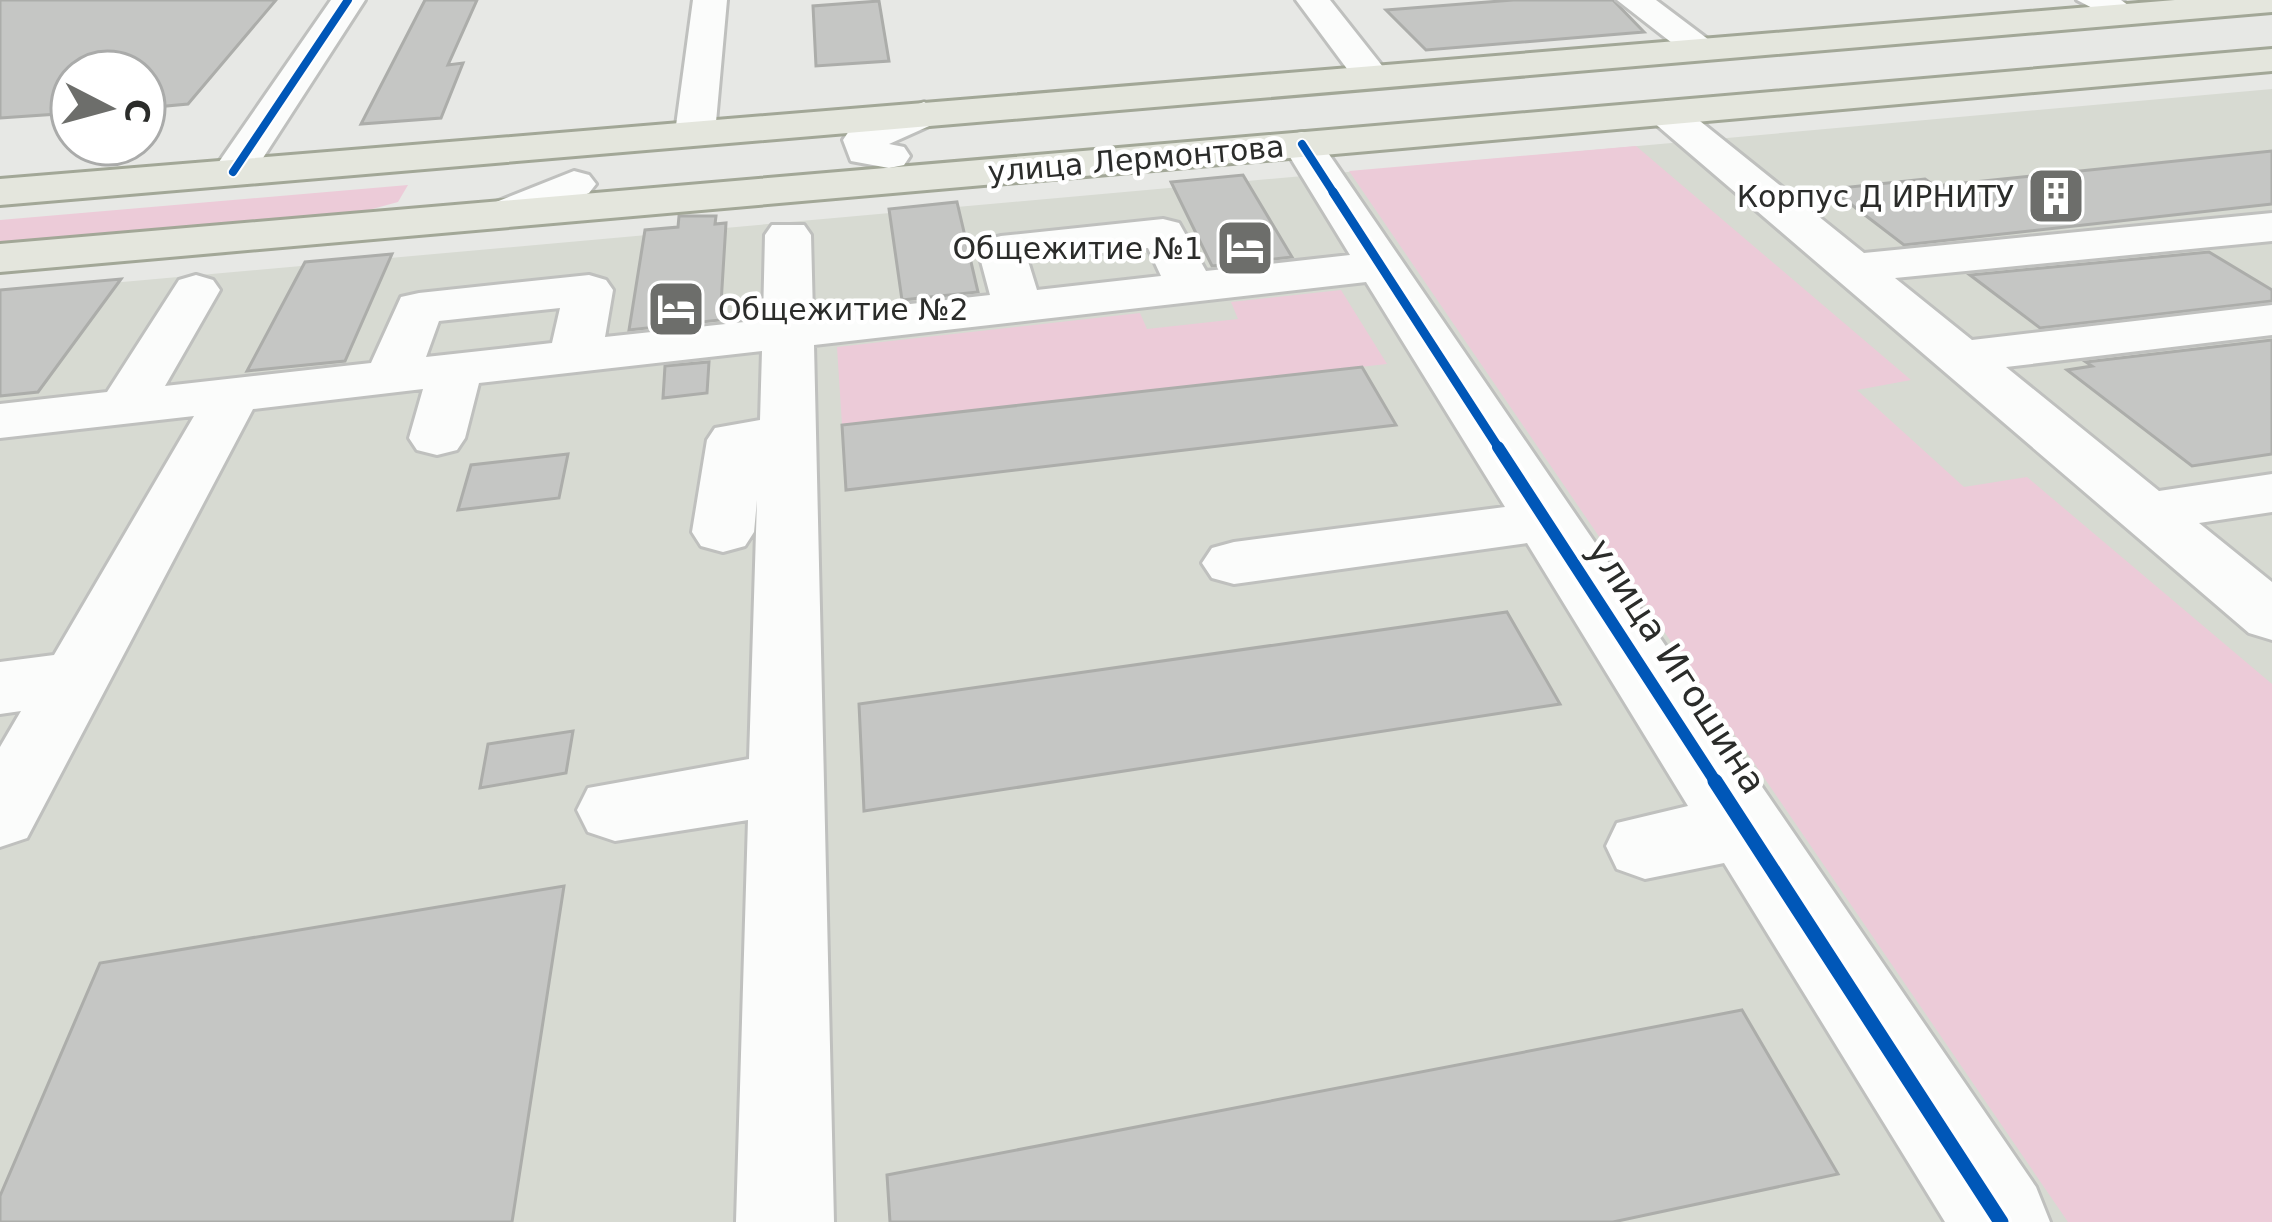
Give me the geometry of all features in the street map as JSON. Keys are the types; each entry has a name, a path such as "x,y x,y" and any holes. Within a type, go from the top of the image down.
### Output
{"main road":[{"name":"улица Лермонтова","path":"0,192 1703,50 2109,7 2272,2"},
{"name":"улица Лермонтова","path":"0,258 2272,60"},
{"path":"374,226 429,199 435,185 434,173 426,166 400,158"}],"street":[{"path":"233,172 348,0"},
{"path":"695,133 710,1 733,0"},
{"path":"1313,0 1372,77"},
{"path":"1634,0 1703,50"},
{"path":"1666,113 2272,617"},
{"path":"890,156 866,152 863,140 924,114"},
{"name":"улица Игошина","path":"1302,144 2001,1222"},
{"path":"502,214 574,184"},
{"path":"1856,268 2272,227"},
{"path":"785,1222 788,236"},
{"path":"0,421 1381,266"},
{"path":"125,408 196,290"},
{"path":"392,378 419,308 590,290 575,357"},
{"path":"1963,357 2272,320"},
{"path":"437,438 455,371"},
{"path":"0,816 233,396"},
{"path":"723,532 735,440 789,434"},
{"path":"2147,512 2272,494"},
{"path":"1234,562 1546,521"},
{"path":"0,688 77,678"},
{"path":"615,810 784,784"},
{"path":"1646,846 1746,827"}],"shaded area":[{"path":"2272,89 2272,1222 0,1222 0,293"},
{"path":"1636,146 1911,380 1857,390 1964,487 2027,477 2272,684 2272,1222 2068,1222 1349,171"},
{"path":"408,185 398,202 354,214 0,245 0,220"},
{"path":"1341,290 1387,364 842,425 837,347 1140,313 1147,329 1238,319 1231,302"}],"building":[{"path":"0,0 276,0 188,104 168,106 168,48 48,48 48,115 0,118"},
{"path":"425,0 477,0 448,65 463,63 441,118 361,124"},
{"path":"1513,0 1613,0 1644,32 1426,50 1386,10"},
{"path":"879,1 889,61 816,66 813,6"},
{"name":"Корпус Д ИРНИТУ","path":"2272,151 2272,204 1904,245 1831,189 1925,179 1935,186"},
{"path":"1243,175 1292,257 1212,266 1171,182"},
{"path":"957,202 978,292 902,300 889,209"},
{"path":"679,216 716,216 715,224 726,223 720,320 629,330 645,230 678,227"},
{"path":"2209,252 2272,290 2272,301 2040,328 1970,275"},
{"path":"392,254 345,361 247,371 305,262"},
{"path":"121,279 38,392 0,396 0,290"},
{"path":"2272,340 2272,454 2192,466 2067,370 2092,366 2086,362"},
{"path":"709,362 707,393 663,398 665,366"},
{"path":"1362,367 1396,425 846,490 842,425"},
{"path":"568,454 559,498 458,510 471,465"},
{"path":"1507,612 1560,704 864,811 859,704"},
{"path":"573,731 566,773 480,788 488,744"},
{"path":"564,886 512,1222 0,1222 0,1196 100,963"},
{"path":"1742,1010 1838,1174 1613,1222 890,1222 887,1175"}],"cycle path":[{"path":"233,172 348,0"},
{"path":"1302,144 2001,1222"}],"place":[{"name":"Корпус Д ИРНИТУ","path":"2056,196"},
{"name":"Общежитие №1","path":"1245,248"},
{"name":"Общежитие №2","path":"676,309"}]}
